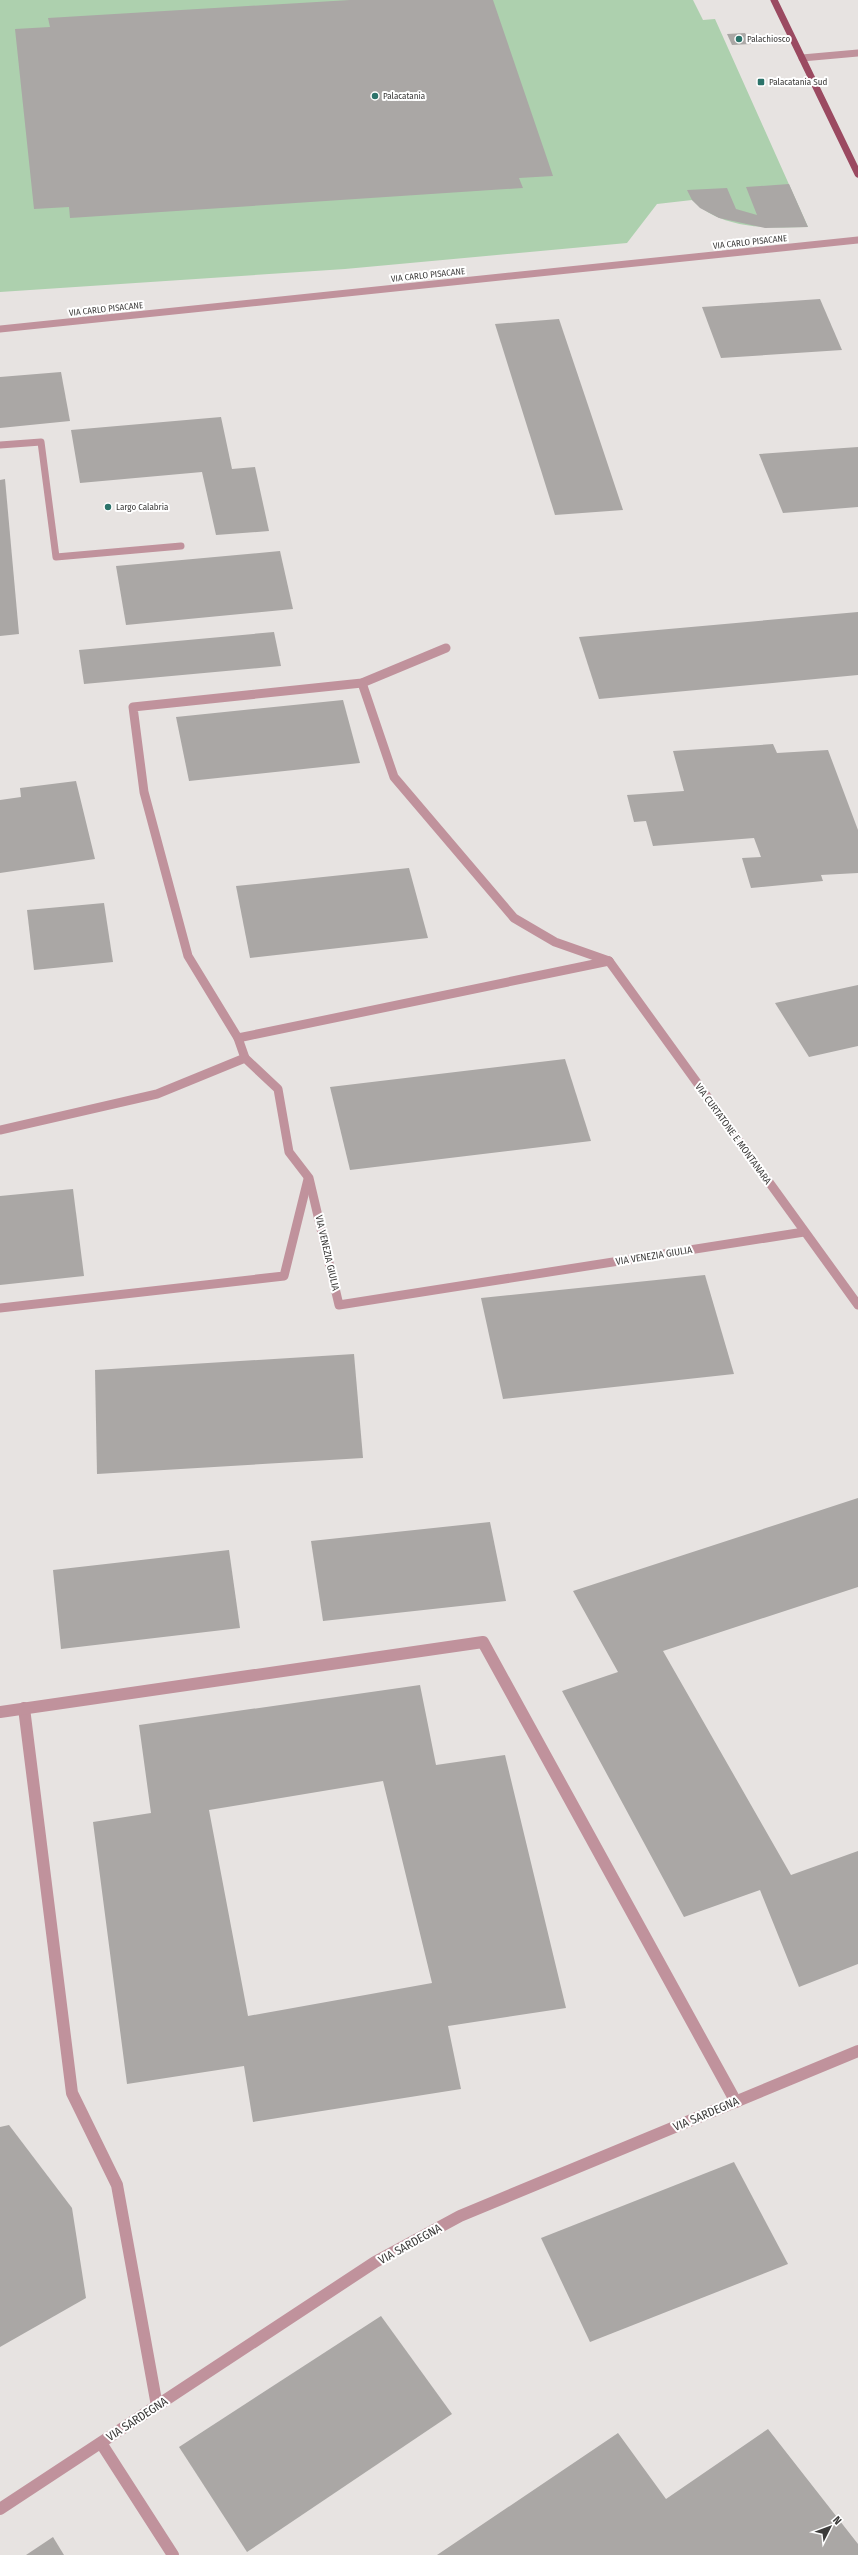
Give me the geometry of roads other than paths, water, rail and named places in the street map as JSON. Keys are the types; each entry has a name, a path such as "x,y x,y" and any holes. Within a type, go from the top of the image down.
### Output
{"main road":[{"path":"774,0 858,174"}],"street":[{"path":"802,58 858,53"},
{"name":"VIA CARLO PISACANE","path":"0,329 858,240"},
{"path":"0,445 41,442 56,557 181,546"},
{"path":"0,1130 157,1094 244,1058 238,1038 188,956 144,792 133,706 362,683 446,648"},
{"path":"362,683 394,777 514,918 555,942 609,962"},
{"path":"238,1038 609,962"},
{"name":"VIA CURTATONE E MONTANARA","path":"609,962 858,1305"},
{"name":"VIA VENEZIA GIULIA","path":"244,1058 278,1089 289,1152 309,1178 339,1305 804,1232"},
{"path":"0,1308 284,1276 309,1178"},
{"path":"0,1712 483,1642 736,2102"},
{"path":"24,1708 72,2093 117,2185 157,2406"},
{"name":"VIA SARDEGNA","path":"0,2509 375,2262 460,2216 858,2051"},
{"path":"101,2443 173,2555"}],"place":[{"name":"Palachiosco","path":"739,39"},
{"name":"Palacatania Sud","path":"761,82"},
{"name":"Palacatania","path":"375,96"},
{"name":"Largo Calabria","path":"108,507"}]}
